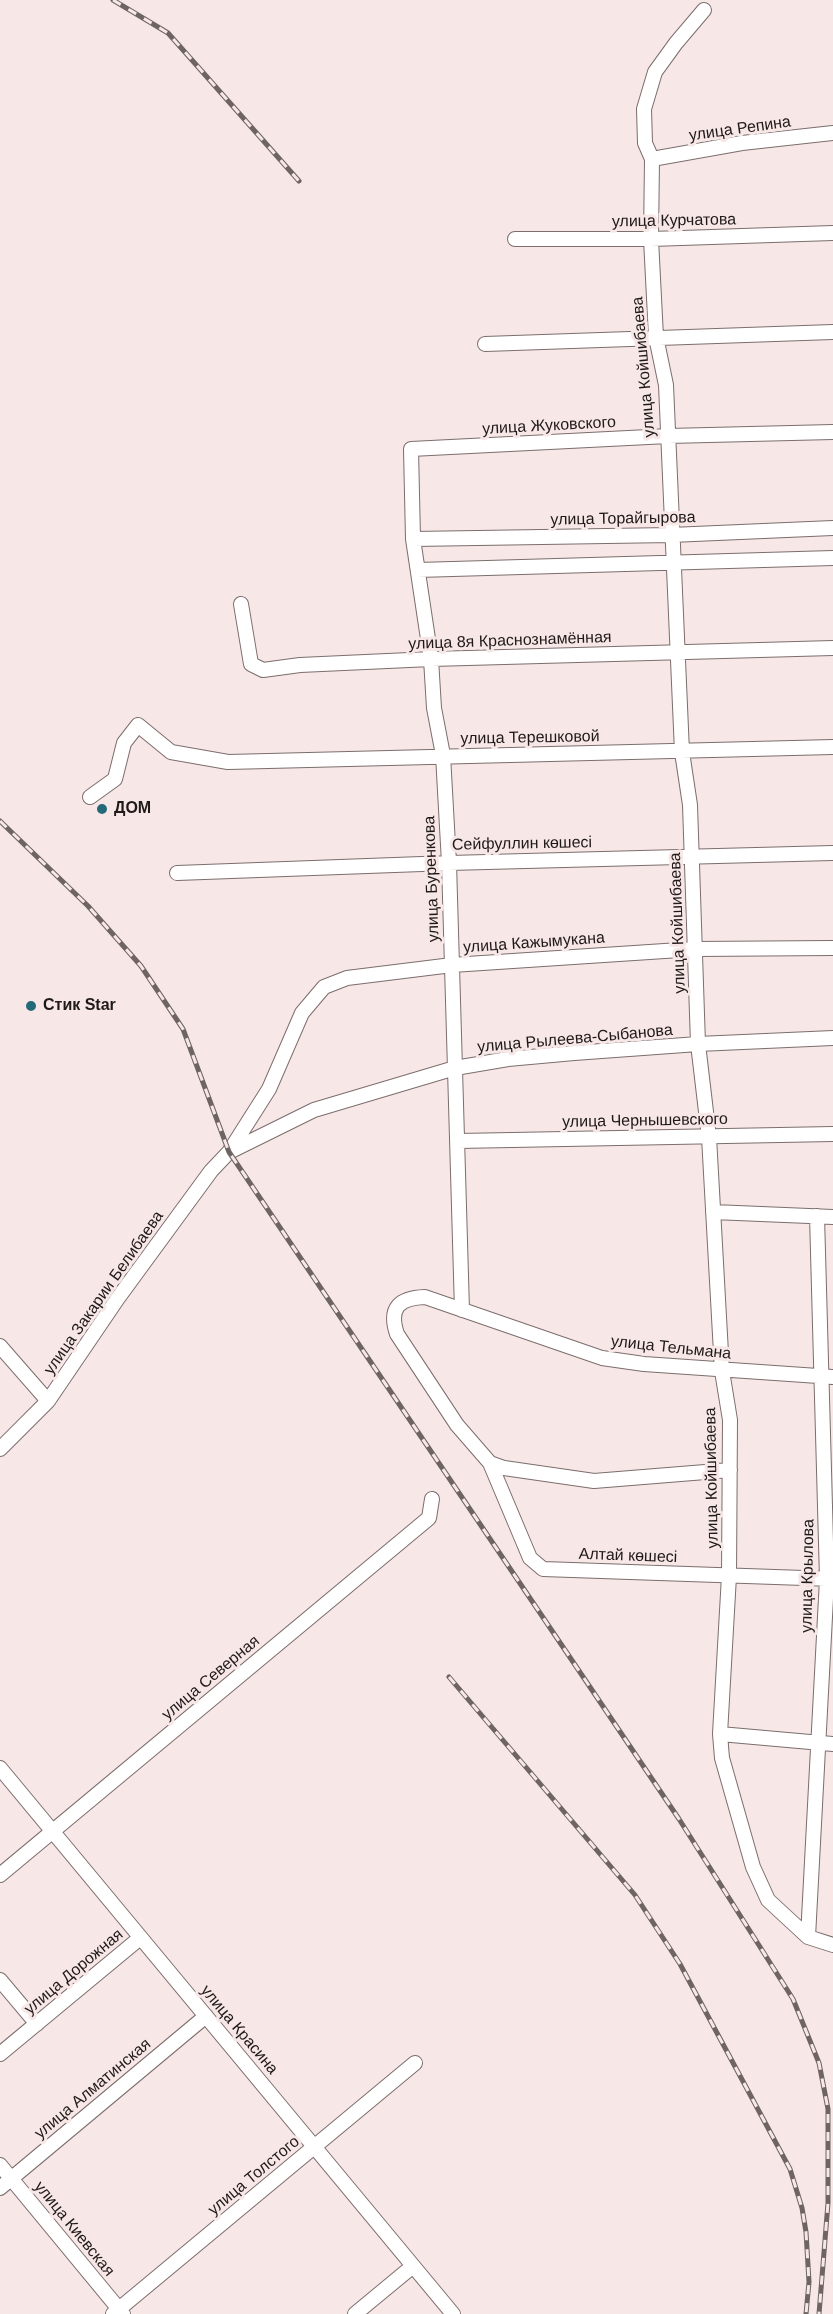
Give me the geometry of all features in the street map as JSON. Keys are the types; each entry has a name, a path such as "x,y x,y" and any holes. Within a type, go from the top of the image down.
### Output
{"street":[{"name":"улица Койшибаева","path":"704,10 655,72 644,109 645,143 652,159 651,239 656,337 666,385 675,564 676,653 682,752 690,805 698,1044 709,1137 722,1371 730,1420 729,1576 720,1734 722,1758 753,1867 768,1900 808,1937"},
{"name":"улица Репина","path":"652,159 742,143 833,133"},
{"name":"улица Курчатова","path":"515,239 651,239 833,233"},
{"path":"485,344 833,332"},
{"name":"улица Жуковского","path":"411,449 668,436 833,432"},
{"name":"улица Буренкова","path":"411,449 413,539 431,659 434,708 443,755 449,862 462,1310"},
{"name":"улица Торайгырова","path":"413,539 672,535 833,528"},
{"path":"418,570 833,558"},
{"name":"улица 8я Краснознамённая","path":"241,604 251,664 263,670 300,665 431,659 833,648"},
{"name":"улица Терешковой","path":"90,797 115,779 124,743 138,725 171,752 228,762 833,747"},
{"name":"Сейфуллин көшесі","path":"177,873 449,862 833,853"},
{"name":"улица Кажымукана","path":"229,1152 269,1089 302,1013 324,987 347,978 452,965 695,949 833,948"},
{"name":"улица Рылеева-Сыбанова","path":"229,1152 314,1110 454,1068 508,1059 698,1044 833,1038"},
{"name":"улица Чернышевского","path":"458,1142 833,1134"},
{"name":"улица Закарии Белибаева","path":"3,1442 48,1401 118,1298 211,1171 229,1152"},
{"path":"713,1212 833,1217"},
{"name":"улица Крылова","path":"808,1937 818,1742 830,1579 827,1377 817,1216"},
{"name":"улица Тельмана","path":"408,1298 425,1297 602,1358 722,1371 827,1377"},
{"name":"Алтай көшесі","path":"408,1298 396,1307 393,1322 397,1334 457,1425 490,1463 530,1558 543,1569 830,1579"},
{"path":"0,1346 48,1401"},
{"path":"490,1463 504,1468 594,1481 730,1470"},
{"name":"улица Северная","path":"0,1875 429,1518 432,1499"},
{"path":"720,1734 833,1744"},
{"name":"улица Красина","path":"0,1768 453,2314"},
{"path":"808,1937 833,1945"},
{"name":"улица Дорожная","path":"0,2054 140,1938"},
{"path":"0,1980 37,2025"},
{"name":"улица Алматинская","path":"0,2188 207,2016"},
{"name":"улица Толстого","path":"118,2312 415,2063"},
{"name":"улица Киевская","path":"0,2165 118,2312"},
{"path":"355,2314 413,2266"}],"railway":[{"path":"113,0 168,33 299,181"},
{"path":"0,821 88,906 141,966 183,1029 229,1152 679,1819 793,1999 819,2063 828,2109 828,2203 819,2314"},
{"path":"449,1677 635,1895 680,1964 790,2169 802,2208 806,2232 809,2282 806,2314"}],"place":[{"name":"ДОМ","path":"102,809"},
{"name":"Стик Star","path":"31,1006"}]}
